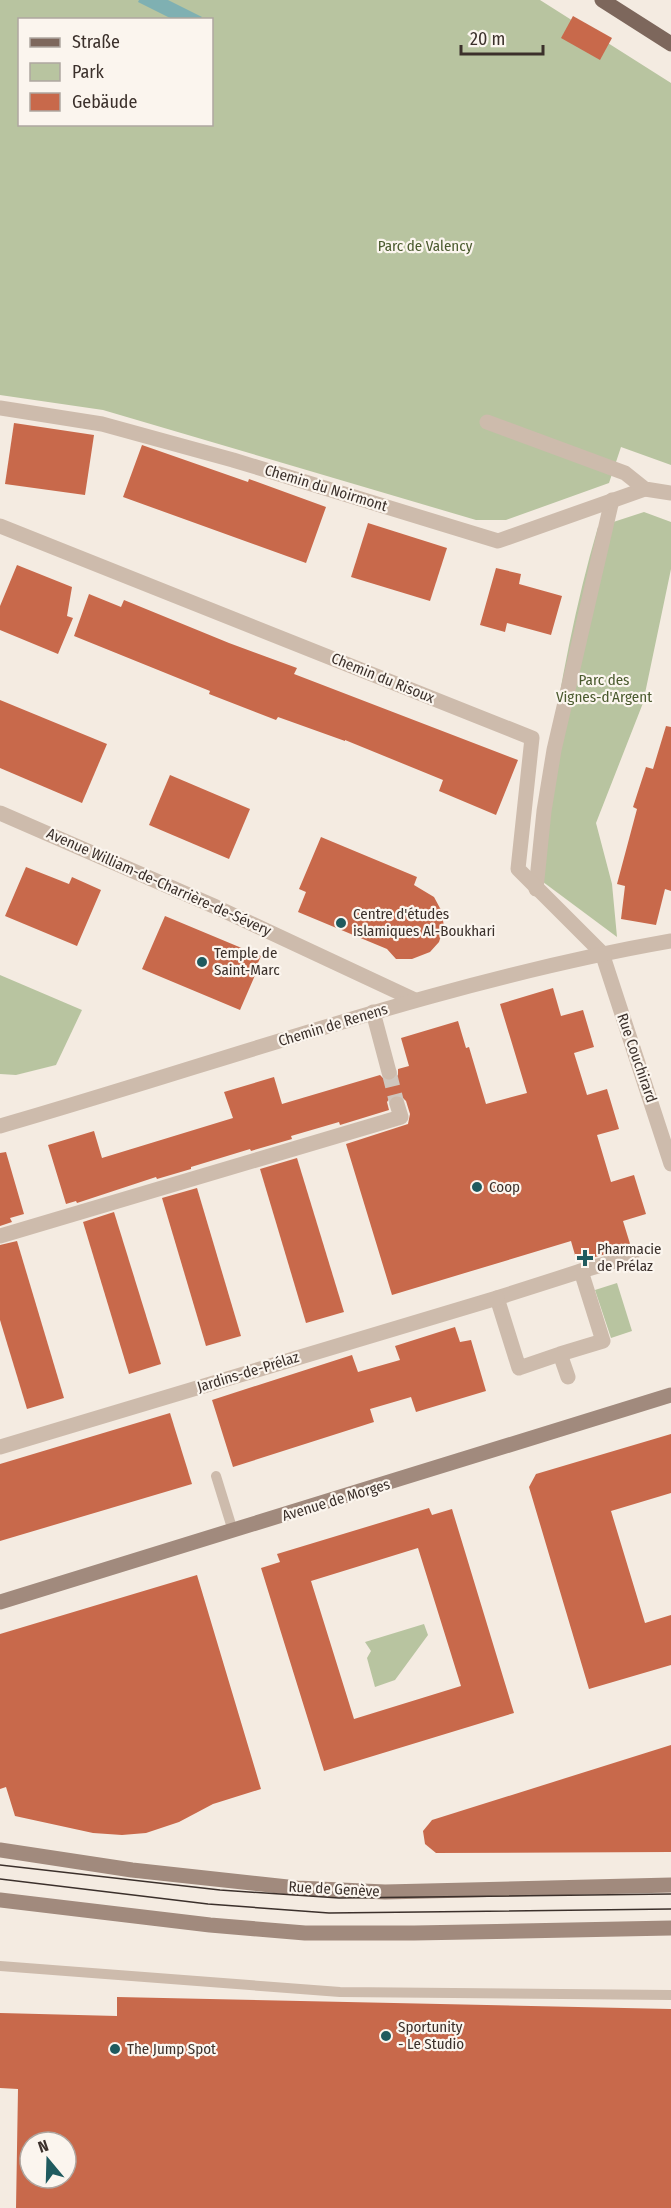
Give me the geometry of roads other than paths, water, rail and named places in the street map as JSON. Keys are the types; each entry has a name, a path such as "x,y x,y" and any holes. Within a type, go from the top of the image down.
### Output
{"main road":[{"path":"602,0 671,44"},
{"name":"Avenue de Morges","path":"0,1602 671,1395"},
{"name":"Rue de Genève","path":"0,1850 132,1870 297,1888 385,1892 671,1885"},
{"path":"0,1900 305,1933 414,1934 671,1929"}],"street":[{"name":"Chemin du Noirmont","path":"0,408 102,424 233,460 498,541 645,489"},
{"path":"486,422 625,472 645,489 671,493"},
{"path":"536,889 544,811 554,750 612,500"},
{"name":"Chemin du Risoux","path":"0,526 532,738 518,869 602,953"},
{"name":"Avenue William-de-Charrière-de-Sévery","path":"0,813 216,907 415,1000"},
{"name":"Chemin de Renens","path":"0,1126 415,1000 602,953 671,941"},
{"name":"Rue Couchirard","path":"602,953 671,1164"},
{"path":"373,1012 389,1072"},
{"path":"0,1236 401,1117 398,1104"},
{"name":"Jardins-de-Prélaz","path":"0,1447 632,1256"},
{"path":"497,1298 519,1368 603,1341 581,1272"},
{"path":"560,1354 568,1377"}],"lane":[{"path":"216,1476 233,1531"},
{"path":"0,1966 340,1992 671,1995"}],"water":[{"path":"139,0 168,0 202,17 170,18 138,2"}],"tunnel":[{"path":"389,1072 397,1104"}],"tram line":[{"path":"0,1865 220,1890 339,1898 671,1894"},
{"path":"0,1879 208,1904 329,1913 671,1909"}],"place":[{"name":"Centre d'études islamiques Al-Boukhari","path":"341,923"},
{"name":"Temple de Saint-Marc","path":"202,962"},
{"name":"Coop","path":"477,1187"},
{"name":"Pharmacie de Prélaz","path":"585,1258"},
{"name":"Sportunity - Le Studio","path":"386,2036"},
{"name":"The Jump Spot","path":"115,2049"}],"park label":[{"name":"Parc de Valency","path":"425,246"},
{"name":"Parc des Vignes-d'Argent","path":"604,688"}]}
